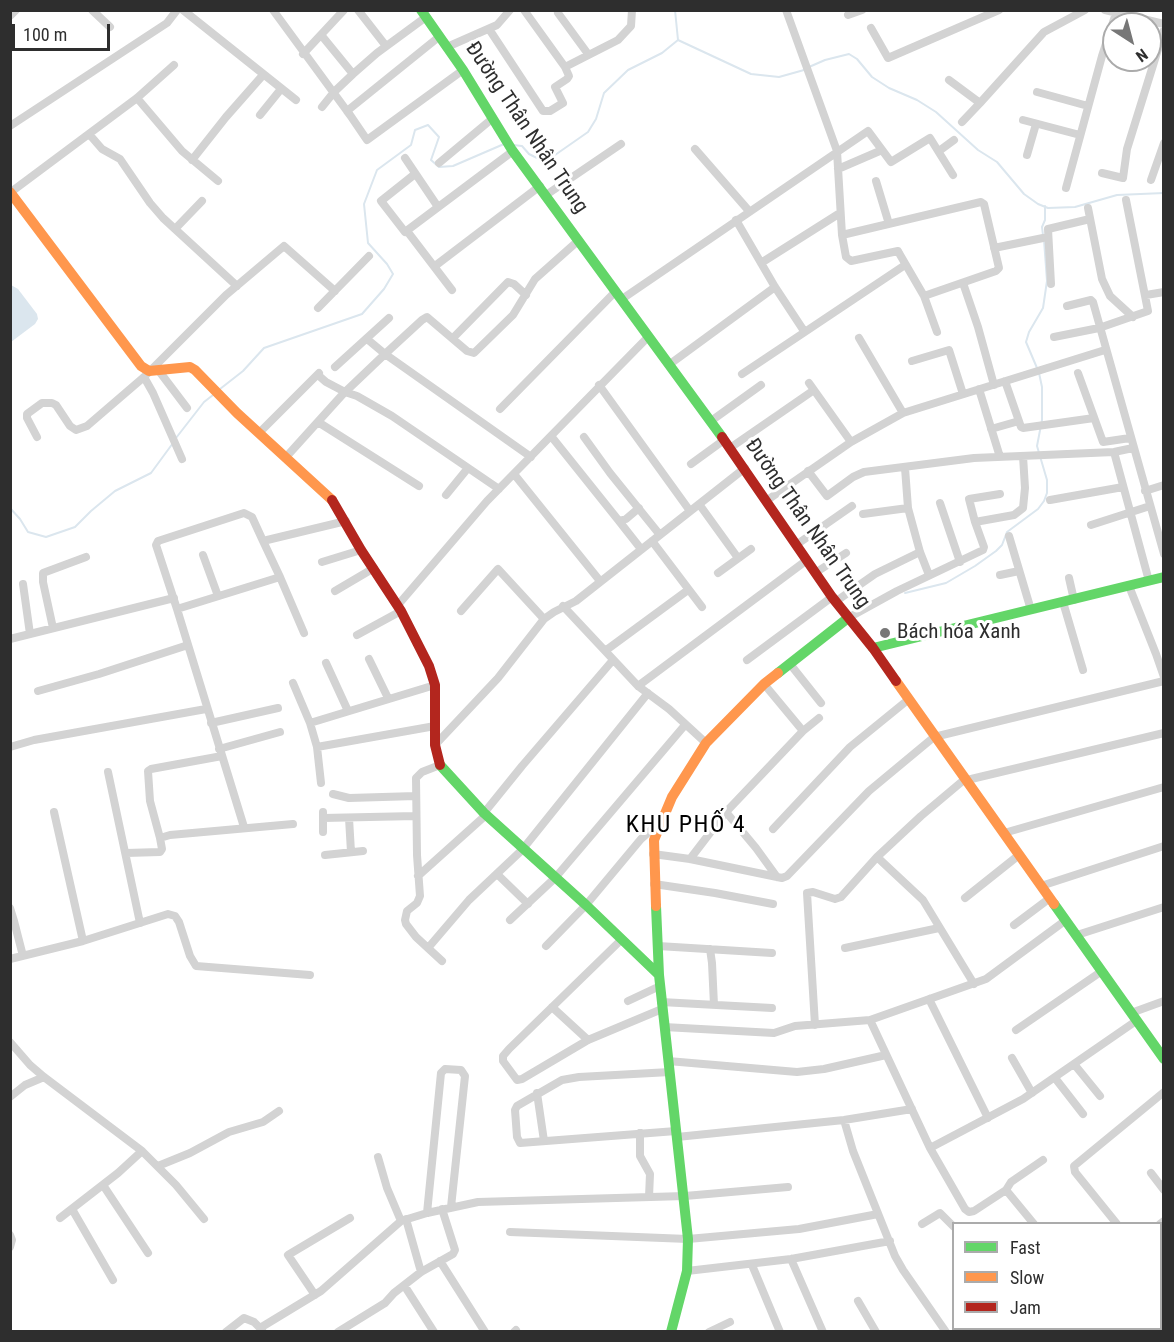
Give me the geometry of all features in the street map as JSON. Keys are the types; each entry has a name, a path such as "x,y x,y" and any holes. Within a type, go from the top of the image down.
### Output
{"street":[{"path":"10,16 16,10"},
{"path":"92,10 110,27"},
{"path":"10,126 140,42 167,23 177,10"},
{"path":"183,10 296,100"},
{"path":"285,10 275,14 367,140 463,70"},
{"path":"303,54 344,10"},
{"path":"358,10 386,46"},
{"path":"447,47 502,22 510,10"},
{"path":"489,29 543,111 550,111 563,102 555,88 568,78 565,67 524,10"},
{"path":"565,67 618,40 631,26 631,15 623,10"},
{"path":"786,10 837,151 842,235 848,260 898,251 924,296 937,332"},
{"path":"848,15 862,10"},
{"path":"871,28 888,58 999,10"},
{"path":"962,122 1044,32 1084,10"},
{"path":"322,108 334,92 423,12"},
{"name":"Đường Thân Nhân Trung","path":"423,12 463,70 511,147 745,468 815,573 873,648 1164,1059"},
{"path":"558,13 588,54"},
{"path":"1102,174 1123,178 1127,149 1164,30"},
{"path":"322,36 353,74"},
{"path":"347,111 440,36"},
{"path":"1066,188 1102,56"},
{"path":"174,65 137,98 11,192 141,366 187,408"},
{"path":"192,160 263,75"},
{"path":"949,80 980,103"},
{"path":"260,115 281,88"},
{"path":"1037,92 1088,106"},
{"path":"137,98 192,160 218,181"},
{"path":"439,164 493,118"},
{"path":"1023,120 1080,135"},
{"path":"1027,155 1036,124"},
{"path":"500,409 619,295 868,131 889,161 893,162 930,138 953,175"},
{"path":"89,134 102,149 120,159 150,203 237,286"},
{"path":"939,151 954,140"},
{"path":"1151,180 1164,143"},
{"path":"435,266 543,190 621,144"},
{"path":"407,231 511,147"},
{"path":"695,149 749,211"},
{"path":"838,170 882,150"},
{"path":"405,158 438,207"},
{"path":"415,174 381,201 400,229 407,231 452,290"},
{"path":"876,181 889,224"},
{"path":"1054,337 1099,328 1148,311 1126,200"},
{"path":"175,229 202,201"},
{"path":"842,235 981,202 984,206 998,270 924,296"},
{"path":"1088,208 1102,279 1110,296 1133,317"},
{"path":"761,263 840,213"},
{"path":"1051,284 1048,229 1090,219"},
{"path":"736,220 804,331"},
{"path":"994,248 1043,238"},
{"path":"287,456 345,392 425,317 467,351 474,352 513,315 535,279 579,240"},
{"path":"37,437 26,416 42,403 48,402 56,405 70,426 81,430 151,373 237,286 284,246 335,291"},
{"path":"318,308 369,256"},
{"path":"742,374 905,265"},
{"path":"453,338 508,282 514,284 526,295"},
{"path":"963,283 994,385"},
{"path":"670,364 775,287"},
{"path":"1146,294 1164,292"},
{"path":"1067,306 1091,300 1164,554"},
{"path":"335,367 388,318"},
{"path":"357,636 399,608 499,489 649,336"},
{"path":"859,338 903,413"},
{"path":"367,339 531,457"},
{"path":"912,361 950,350 963,394"},
{"path":"766,501 851,442 903,413 1105,350"},
{"path":"151,373 193,368 325,492 346,521 399,608 429,666 435,685 435,746 440,765 485,814 586,905 659,981"},
{"path":"151,373 153,393 182,459"},
{"path":"1078,373 1104,442 1130,438"},
{"path":"260,432 319,374 345,392 357,396 392,416 499,489"},
{"path":"1005,381 1023,428 1036,428 1094,418"},
{"path":"711,421 761,385"},
{"path":"599,386 690,512"},
{"path":"691,464 727,444 812,387 851,442"},
{"path":"980,389 1000,457"},
{"path":"991,429 1019,421"},
{"path":"318,422 419,486"},
{"path":"551,436 641,549"},
{"path":"584,437 660,535"},
{"path":"808,471 827,496 864,472 974,458 1114,452 1133,448"},
{"path":"1114,452 1149,581"},
{"path":"975,522 1014,515 1021,511 1026,488 1023,456"},
{"path":"446,495 468,468"},
{"path":"435,746 498,678 544,620 563,606 576,601 745,468"},
{"path":"905,468 908,508 929,575"},
{"path":"514,474 600,581"},
{"path":"1145,490 1164,485"},
{"path":"1050,500 1123,487"},
{"path":"671,1332 687,1271 688,1239 685,1196 659,981 653,854 654,840 661,821 672,797 706,743 764,684 848,618 984,549 969,500 1000,494"},
{"path":"940,503 960,562"},
{"path":"699,504 738,558"},
{"path":"796,545 852,506"},
{"path":"1091,525 1150,506"},
{"path":"620,521 639,508"},
{"path":"863,514 908,508"},
{"path":"244,827 156,545 158,541 244,513 252,517 304,633"},
{"path":"263,541 346,521"},
{"path":"1009,536 1031,610"},
{"path":"652,540 702,607"},
{"path":"718,573 751,549"},
{"path":"322,562 362,550"},
{"path":"747,660 834,599 875,574 920,552"},
{"path":"815,573 846,553"},
{"path":"203,555 218,596"},
{"path":"53,628 43,573 86,557"},
{"path":"638,686 807,560"},
{"path":"335,591 374,568"},
{"path":"461,611 498,569 544,620"},
{"path":"1000,575 1019,571"},
{"path":"177,609 279,577"},
{"path":"1069,578 1068,601 1083,670"},
{"path":"873,648 1164,578"},
{"path":"23,584 30,634"},
{"path":"653,854 690,859 777,877 787,876 869,791 934,736 1164,679 1160,653 1129,586"},
{"path":"605,651 688,590"},
{"path":"10,639 174,598"},
{"path":"563,606 638,686 706,743"},
{"path":"38,691 188,645"},
{"path":"369,659 388,698"},
{"path":"418,876 485,814 522,766 613,660"},
{"path":"326,663 348,711"},
{"path":"790,664 821,703"},
{"path":"293,683 310,723 321,783"},
{"path":"764,684 803,731"},
{"path":"310,723 435,685"},
{"path":"428,948 469,900 522,849 648,693"},
{"path":"773,829 850,747 909,699"},
{"path":"211,723 278,708"},
{"path":"10,747 34,740 206,709"},
{"path":"690,859 726,812 803,731 819,718"},
{"path":"510,920 555,878 685,725"},
{"path":"316,747 435,726"},
{"path":"126,853 159,852 162,849 149,795 148,771 220,752 280,732"},
{"path":"815,1025 806,894 813,892 831,898 841,897 921,816 966,780 1164,733"},
{"path":"440,765 416,778 420,900 407,912 405,920 416,937 442,961"},
{"path":"108,772 140,923"},
{"path":"1004,833 1164,787"},
{"path":"333,794 349,798 416,796"},
{"path":"54,812 82,941"},
{"path":"726,812 777,877"},
{"path":"323,832 323,815 349,818 416,816"},
{"path":"349,818 351,852"},
{"path":"546,945 586,905 641,839 661,821"},
{"path":"159,838 244,827 293,824"},
{"path":"1041,886 1164,846"},
{"path":"325,855 363,851"},
{"path":"965,898 1019,855"},
{"path":"878,857 923,900 974,984"},
{"path":"496,874 528,904"},
{"path":"654,884 773,904"},
{"path":"1014,925 1050,898"},
{"path":"1077,935 1164,907"},
{"path":"10,908 23,956"},
{"path":"10,959 82,941 168,914 175,916 180,922 190,956 196,966 310,975"},
{"path":"664,1027 774,1033 795,1026 870,1020 986,979 1066,920"},
{"path":"845,948 939,928"},
{"path":"621,940 503,1056 502,1061 517,1080 588,1040 662,1005 772,1008"},
{"path":"658,946 772,953"},
{"path":"710,949 714,1005"},
{"path":"1016,1030 1102,971"},
{"path":"628,1001 659,981"},
{"path":"929,999 988,1118"},
{"path":"930,1148 1032,1093 1074,1064 1133,1017 1164,1001"},
{"path":"552,1007 588,1040"},
{"path":"870,1020 930,1148 968,1212 979,1209 1006,1190 1011,1182 1043,1160"},
{"path":"10,1042 44,1077 142,1151 204,1219"},
{"path":"886,1055 824,1069 797,1072 669,1066 568,1078 537,1093 518,1106 515,1110 517,1137 520,1143 640,1133 677,1134 844,1120 912,1109"},
{"path":"1012,1058 1032,1093"},
{"path":"1074,1064 1100,1096"},
{"path":"338,1332 385,1303 421,1272 454,1251 446,1208 465,1076 461,1070 445,1069 441,1073 427,1213"},
{"path":"10,1097 25,1085 44,1077"},
{"path":"1055,1078 1083,1114"},
{"path":"1115,1222 1076,1172 1074,1166 1164,1092"},
{"path":"537,1093 544,1141"},
{"path":"158,1166 190,1153 229,1132 263,1122 279,1111"},
{"path":"844,1120 853,1151 903,1270 946,1332"},
{"path":"640,1133 640,1156 650,1174 649,1197"},
{"path":"60,1218 142,1151"},
{"path":"378,1157 387,1188 404,1220 421,1272"},
{"path":"1151,1173 1164,1190"},
{"path":"103,1185 148,1253"},
{"path":"226,1332 244,1318 254,1322 262,1330 315,1295 404,1220 446,1208 489,1201 685,1196 788,1187"},
{"path":"1006,1190 1032,1222"},
{"path":"72,1209 113,1280"},
{"path":"922,1224 940,1213 952,1225"},
{"path":"510,1232 688,1239 798,1229 878,1214"},
{"path":"315,1295 288,1255 350,1218"},
{"path":"10,1235 12,1240 10,1247"},
{"path":"687,1271 752,1265 890,1241"},
{"path":"791,1259 823,1332"},
{"path":"440,1261 485,1332"},
{"path":"752,1265 780,1332"},
{"path":"404,1285 434,1332"},
{"path":"858,1301 876,1332"},
{"path":"709,1332 730,1322"}],"shaded area":[{"path":"11,285 18,289 37,314 38,319 35,324 11,342"}],"waterway":[{"path":"513,145 522,146 529,154 545,162 588,132 596,119 604,93 628,70 662,53 678,40 675,10"},
{"path":"678,40 751,74 779,77 804,70"},
{"path":"809,67 849,54 857,59 872,77 936,112 978,150 997,162 1024,194 1048,208 1075,207 1117,195 1164,193"},
{"path":"220,389 243,371 264,348 362,314 384,289 393,274 368,243 364,204 377,170 411,145 415,130 428,125 439,137 431,160 439,167 453,166 504,144"},
{"path":"1043,235 1045,206"},
{"path":"1037,368 1026,342 1043,308 1047,281 1044,240"},
{"path":"905,593 946,583 975,566 996,551 1002,545 1007,532 1038,509 1044,501 1047,493 1047,480 1037,446 1042,420 1042,387 1039,373"},
{"path":"176,438 204,402 213,395"},
{"path":"10,508 28,532 46,537 75,527 115,491 151,473 173,443"}],"traffic: fast":[{"path":"421,10 463,70 512,150 722,437"},
{"path":"873,648 1164,577"},
{"path":"778,673 848,618"},
{"path":"440,765 484,813 659,975"},
{"path":"1054,904 1164,1059"},
{"path":"656,906 659,975 688,1239 687,1271 671,1332"}],"traffic: slow":[{"path":"10,192 141,366 149,371 190,367 195,370 237,413 332,500"},
{"path":"656,906 654,840 672,797 706,743 764,684 778,673"},
{"path":"896,681 1054,904"}],"traffic: jam":[{"path":"722,437 832,597 896,681"},
{"path":"332,500 401,611 429,666 435,685 435,745 440,765"}],"place":[{"name":"Bách hóa Xanh","path":"885,633"}],"district":[{"name":"KHU PHỐ 4","path":"686,826"}]}
